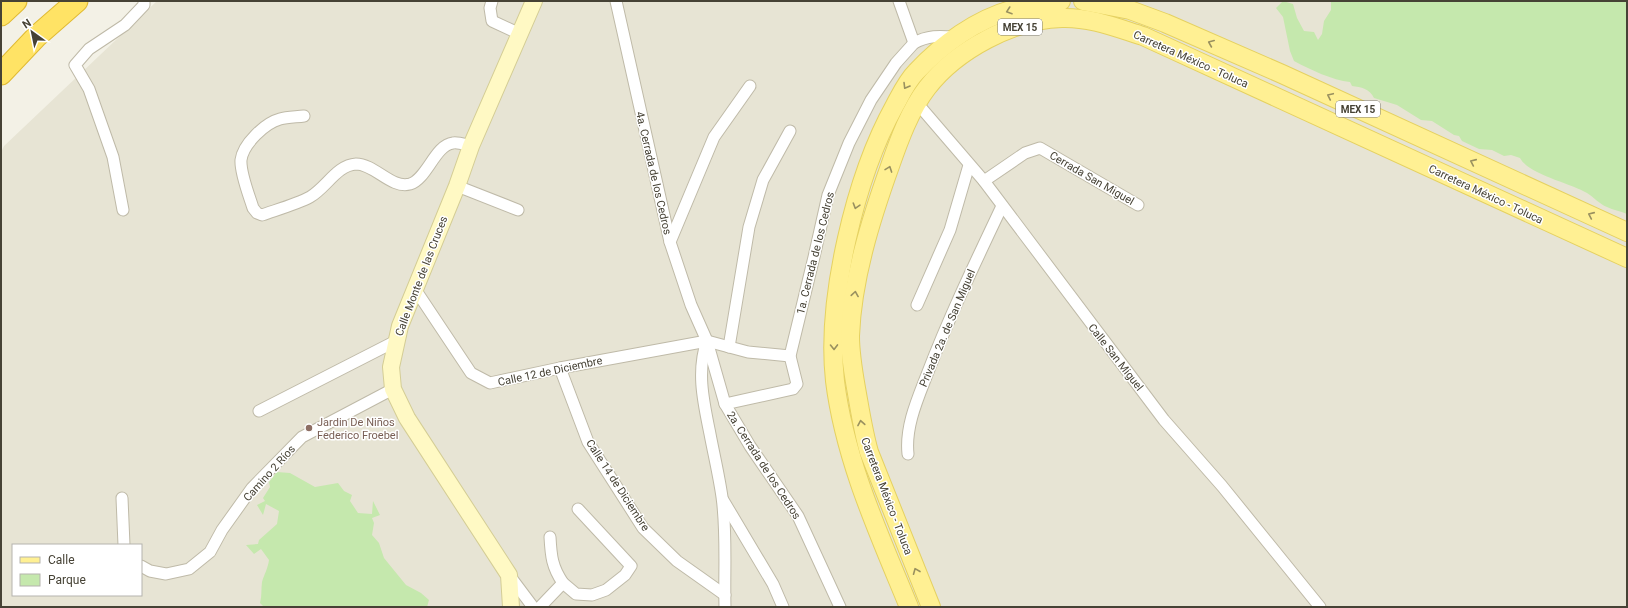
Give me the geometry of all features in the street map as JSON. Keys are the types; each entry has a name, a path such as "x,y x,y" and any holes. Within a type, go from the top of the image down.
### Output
{"highway":[{"path":"1,15 16,1"},
{"path":"1,74 37,36 77,1"}],"main road":[{"name":"Carretera México - Toluca","path":"909,607 875,524 846,440 835,381 834,341 843,260 853,216 872,153 886,121 910,79 934,54 955,37 994,16 1014,9 1061,1"},
{"name":"Carretera México - Toluca","path":"1084,1 1130,10 1164,23 1282,74 1627,232"},
{"name":"Carretera México - Toluca","path":"930,607 879,480 867,446 862,428 852,365 850,336 860,268 872,220 897,146 918,103 928,86 943,70 983,42 1002,32 1040,21 1062,18 1078,19 1105,24 1143,36 1627,258"}],"street":[{"path":"123,210 113,157 89,89 75,65 88,49 125,25 144,5 144,1"},
{"path":"492,1 490,8 492,21 520,34"},
{"name":"Calle Monte de las Cruces","path":"511,607 509,575 407,418 393,389 391,367 400,326 457,186 471,146 534,1"},
{"name":"4a. Cerrada de los Cedros","path":"616,1 670,242 691,305 707,341"},
{"path":"899,1 914,42 922,38 935,35 955,37"},
{"name":"1a. Cerrada de los Cedros","path":"725,404 796,387 797,384 790,356 828,195 849,143 871,100 896,63 914,42"},
{"path":"670,242 714,137 750,86"},
{"name":"Calle San Miguel","path":"918,103 984,181 1164,420 1222,486 1320,607"},
{"path":"304,116 280,119 270,123 246,146 241,160 242,168 253,208 257,213 262,215 310,197 339,171 349,166 358,164 401,185 411,184 418,178 441,150 447,146 453,143 471,146"},
{"path":"729,347 749,227 763,180 790,131"},
{"name":"Cerrada San Miguel","path":"984,181 1025,153 1040,148 1138,205"},
{"path":"917,304 950,230 969,165"},
{"path":"457,186 518,210"},
{"name":"Privada 2a. de San Miguel","path":"908,454 908,438 918,396 942,336 1002,206"},
{"name":"Calle 12 de Diciembre","path":"415,289 472,374 490,384 560,368 707,341"},
{"path":"259,411 396,341"},
{"path":"725,607 722,498 704,408 701,379 704,349 707,341 748,352 790,356"},
{"name":"2a. Cerrada de los Cedros","path":"707,341 725,404 750,446 798,516 840,607"},
{"name":"Calle 14 de Diciembre","path":"560,368 588,442 643,528 677,561 724,595"},
{"name":"Camino 2 Ríos","path":"142,567 150,571 166,574 190,569 210,552 222,530 252,488 302,437 393,389"},
{"path":"122,498 124,544"},
{"path":"722,498 773,584 783,607"},
{"path":"550,537 554,571 563,583 576,594 592,595 606,590 625,575 631,566 578,509"},
{"path":"509,575 532,607"},
{"path":"540,607 563,583"}],"shaded area":[{"path":"157,1 1627,1 1627,607 1,607 1,152 4,146"}],"green space":[{"path":"1283,1 1293,4 1297,18 1304,31 1314,32 1318,40 1322,34 1324,21 1331,10 1331,1 1627,1 1627,214 1604,206 1580,189 1541,174 1525,164 1520,158 1511,155 1504,156 1492,150 1479,149 1462,141 1459,136 1454,135 1432,121 1421,120 1397,105 1374,98 1370,92 1365,89 1352,86 1350,82 1322,74 1294,61 1290,51 1283,17 1276,8"},
{"path":"277,472 290,473 315,487 338,483 344,491 352,495 350,501 358,513 372,514 373,501 380,515 372,518 374,523 372,535 379,543 384,558 406,585 421,593 429,600 427,607 264,607 260,603 263,579 269,560 261,549 254,554 246,545 258,544 259,540 277,524 279,511 266,504 263,515 257,505 265,501 263,498 270,487 269,482"}],"place":[{"name":"Jardin De Niños Federico Froebel","path":"309,428"}]}
